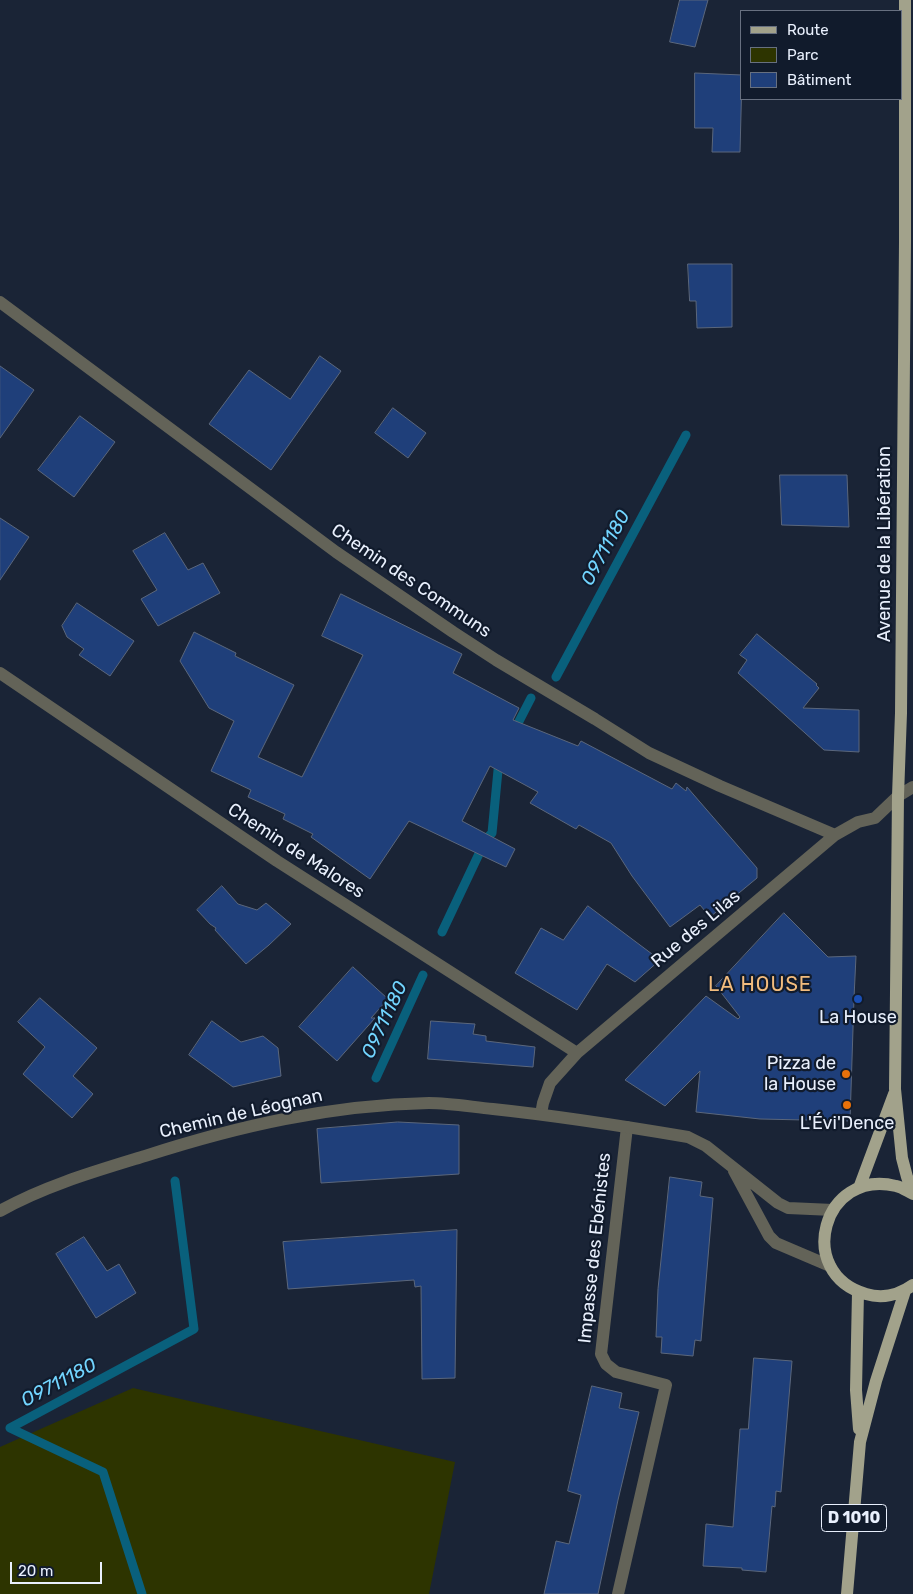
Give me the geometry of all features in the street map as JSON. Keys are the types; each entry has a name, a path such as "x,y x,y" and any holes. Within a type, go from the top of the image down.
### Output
{"main road":[{"name":"Avenue de la Libération","path":"905,0 905,242 896,1089 902,1158 913,1193"},
{"name":"Avenue de la Libération","path":"859,1188 896,1089"},
{"path":"909,1288 889,1295 873,1296 858,1292 838,1277 830,1266 826,1256 824,1238 828,1220 833,1210 840,1201 859,1188 878,1183 897,1186 913,1193"},
{"name":"D 1010","path":"860,1442 876,1381 909,1288"},
{"name":"D 1010","path":"847,1594 860,1442 856,1390 858,1292"}],"street":[{"name":"Chemin des Communs","path":"0,302 336,552 453,632 649,754 835,835"},
{"name":"Chemin de Malores","path":"0,673 277,861 577,1053"},
{"name":"Rue des Lilas","path":"541,1114 550,1083 577,1053 835,835 858,822 876,818 898,796 913,786"},
{"name":"Chemin de Léognan","path":"0,1211 44,1190 102,1170 175,1146 248,1127 293,1116 333,1110 431,1103 541,1114 688,1137 706,1146 778,1203 788,1208 833,1210"},
{"name":"Impasse des Ebénistes","path":"618,1594 666,1385 616,1372 606,1364 600,1354 627,1127"},
{"name":"Chemin de Léognan","path":"730,1165 769,1236 776,1243 830,1266"}],"green space":[{"path":"133,1388 455,1462 429,1594 0,1594 0,1447"}],"building":[{"path":"680,0 708,0 695,47 670,42"},
{"path":"695,73 740,75 740,152 712,152 713,128 695,128"},
{"path":"688,264 732,264 732,327 697,328 696,301 690,301"},
{"path":"320,356 341,371 271,470 209,424 249,370 290,399"},
{"path":"0,366 34,390 0,438"},
{"path":"393,408 426,433 408,458 375,433"},
{"path":"80,416 115,442 74,497 38,470"},
{"path":"780,475 847,475 849,527 782,525"},
{"path":"0,518 29,537 0,580"},
{"path":"165,533 188,570 203,563 220,593 158,626 141,599 157,590 133,551"},
{"path":"341,594 462,654 453,673 519,708 513,720 578,746 581,741 672,789 676,783 686,791 687,787 757,868 757,878 710,917 700,905 670,927 632,876 611,843 579,825 576,829 530,803 538,792 490,766 462,821 515,849 506,867 409,821 370,879 311,837 313,834 283,819 285,814 248,797 251,790 211,771 234,721 209,708 180,661 194,632 236,653 235,656 294,685 258,757 302,777 363,655 322,636"},
{"path":"77,603 134,641 110,676 79,655 84,649 67,637 62,626"},
{"path":"757,634 817,684 819,688 803,708 859,710 859,752 824,750 738,673 747,660 740,655"},
{"path":"222,886 238,904 257,910 266,903 291,924 246,964 215,930 216,928 197,910"},
{"path":"588,906 660,960 635,982 607,964 577,1010 515,973 541,928 563,940"},
{"path":"784,913 828,957 856,956 850,1121 760,1119 696,1112 700,1071 665,1106 625,1080 706,996 738,1019 740,1017 716,986"},
{"path":"353,967 388,999 371,1018 375,1018 337,1061 299,1027"},
{"path":"40,998 97,1048 73,1076 93,1094 72,1118 23,1074 45,1047 18,1022"},
{"path":"212,1021 241,1042 263,1036 278,1048 281,1076 233,1087 189,1055"},
{"path":"431,1021 475,1024 473,1034 486,1036 486,1041 535,1047 533,1067 428,1059"},
{"path":"398,1122 459,1125 459,1174 321,1183 317,1129"},
{"path":"670,1177 702,1182 700,1196 713,1198 701,1341 695,1340 693,1356 661,1353 662,1337 656,1337 658,1289"},
{"path":"457,1230 455,1378 422,1379 421,1286 415,1287 414,1280 288,1289 283,1242"},
{"path":"84,1237 107,1271 119,1264 136,1293 96,1318 56,1254"},
{"path":"754,1358 792,1361 781,1492 776,1491 775,1507 772,1506 766,1572 742,1570 742,1568 703,1566 706,1524 733,1527 740,1429 748,1429"},
{"path":"592,1386 622,1393 619,1408 639,1412 598,1594 544,1594 556,1541 569,1544 581,1495 568,1491"}],"waterway":[{"name":"O9711180","path":"556,677 686,435"},
{"name":"O9711180","path":"514,731 531,698"},
{"name":"O9711180","path":"442,932 486,839 492,833 499,760"},
{"name":"O9711180","path":"376,1078 423,975"},
{"name":"O9711180","path":"142,1594 103,1472 10,1428 194,1329 175,1181"}],"place":[{"name":"La House","path":"858,999"},
{"name":"Pizza de la House","path":"846,1074"},
{"name":"L'Évi'Dence","path":"847,1105"}],"district":[{"name":"LA HOUSE","path":"760,985"}]}
